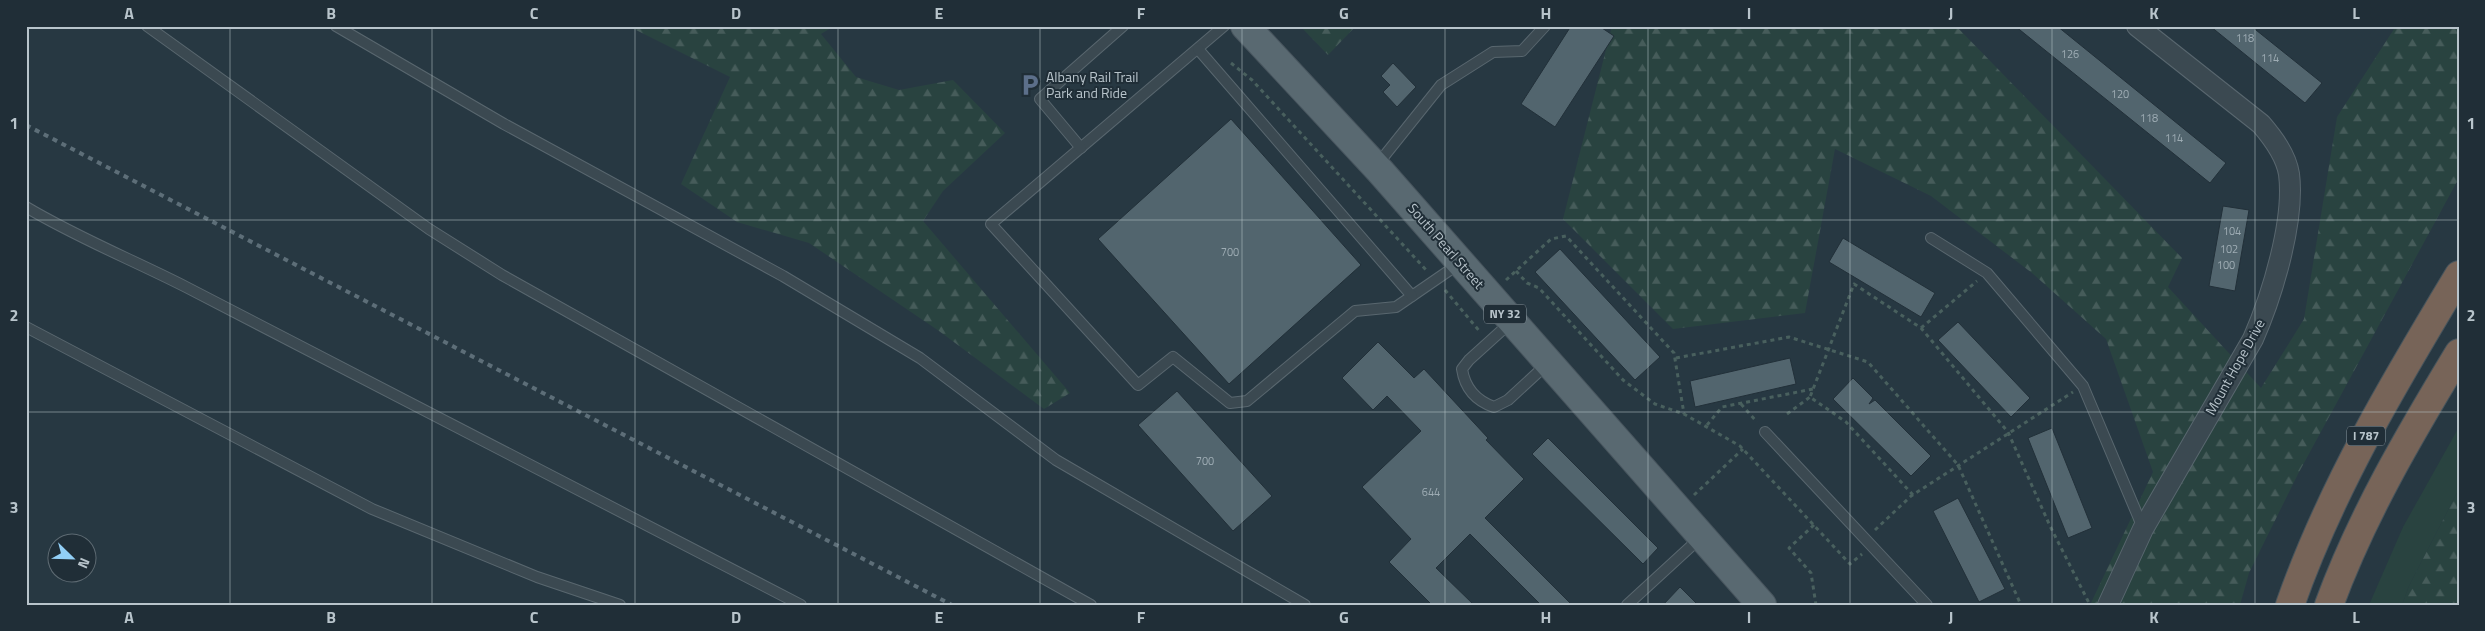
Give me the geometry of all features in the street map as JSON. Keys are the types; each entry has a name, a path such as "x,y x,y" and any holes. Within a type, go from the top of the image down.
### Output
{"highway":[{"name":"I 787","path":"2290,605 2316,536 2336,493 2392,388 2459,275"},
{"name":"I 787","path":"2329,605 2374,500 2459,353"}],"main road":[{"name":"South Pearl Street","path":"1245,26 1376,166 1489,295 1512,322 1542,369 1701,537 1762,605"}],"street":[{"name":"Mount Hope Drive","path":"2108,605 2143,529 2254,339 2266,310 2280,253 2288,208 2289,173 2276,142 2261,124 2137,26"}],"lane":[{"path":"147,26 429,229 502,275 1091,605"},
{"path":"336,26 504,124 792,281 920,358 1056,460 1305,605"},
{"path":"1081,148 1040,100 1123,26"},
{"path":"1224,26 991,224 1138,385 1173,357 1230,404 1247,400 1355,311 1396,307 1460,262"},
{"path":"1376,166 1441,86 1493,52 1522,51 1545,26"},
{"path":"1198,49 1412,296"},
{"path":"26,207 67,231 170,279 801,605"},
{"path":"1931,238 1987,273 2083,386 2143,529"},
{"path":"1512,322 1469,360 1462,370 1464,382 1480,402 1494,407 1508,400 1542,369"},
{"path":"26,327 372,509 537,577 620,605"},
{"path":"1765,432 1927,605"},
{"path":"1627,605 1701,537"}],"path":[{"path":"1208,40 1224,58 1252,80 1436,280 1489,342"},
{"path":"1489,295 1551,239 1566,236 1674,353 1684,414"},
{"path":"1516,271 1527,283 1539,288 1623,380 1655,404 1684,414 1743,449 1850,564 1913,494 2083,386"},
{"path":"1921,328 1987,273"},
{"path":"1787,414 1810,397 1854,284 1921,328 2008,432 2050,526 2088,603 2092,605"},
{"path":"1676,358 1789,337 1868,362 1958,465 2020,604"},
{"path":"1706,426 1722,407 1813,389"},
{"path":"1810,397 1846,422 1913,494"},
{"path":"1741,404 1765,432"},
{"path":"1691,497 1743,449"},
{"path":"1814,525 1789,548 1811,573 1816,605"}],"green space":[{"path":"628,26 834,26 821,34 856,77 899,90 953,80 1005,133 943,191 923,221 1070,393 1044,409 939,331 809,243 737,222 681,184 730,77"},
{"path":"1300,26 1356,26 1328,55"},
{"path":"1612,26 1956,26 2182,258 2168,287 2261,388 2304,319 2337,117 2396,26 2459,26 2459,178 2298,474 2249,573 2240,605 2090,605 2153,472 2106,339 2032,273 1931,196 1835,149 1805,313 1673,329 1563,219"},
{"path":"2459,427 2459,489 2409,586 2402,605 2369,605 2403,527"},
{"path":"2459,489 2459,605 2402,605 2409,586"}],"building":[{"path":"1571,26 1599,26 1614,36 1555,127 1521,104"},
{"path":"2015,26 2057,26 2226,163 2210,183"},
{"path":"2210,26 2251,26 2322,83 2305,103"},
{"path":"1393,63 1416,87 1397,107 1383,92 1390,85 1381,76"},
{"path":"1231,119 1361,265 1229,384 1098,239"},
{"path":"2223,206 2249,210 2235,291 2209,286"},
{"path":"1843,238 1935,293 1921,317 1829,262"},
{"path":"1560,249 1660,357 1635,380 1535,272"},
{"path":"1958,322 2030,398 2011,417 1938,340"},
{"path":"1378,342 1414,378 1424,369 1488,438 1486,440 1524,479 1485,518 1572,605 1541,605 1470,534 1436,568 1474,605 1432,605 1389,562 1411,539 1362,487 1421,431 1387,396 1373,410 1342,378"},
{"path":"1790,358 1796,384 1695,407 1690,381"},
{"path":"1853,378 1873,398 1869,404 1875,400 1931,456 1911,476 1833,399"},
{"path":"1177,391 1272,496 1233,531 1138,425"},
{"path":"2052,428 2092,528 2068,538 2028,438"},
{"path":"1548,438 1658,548 1643,564 1532,454"},
{"path":"1958,498 2005,589 1979,602 1933,511"},
{"path":"1680,587 1698,605 1663,605"}],"railway":[{"path":"26,125 952,605"}],"place":[{"name":"Albany Rail Trail Park and Ride","path":"1030,85"}]}
